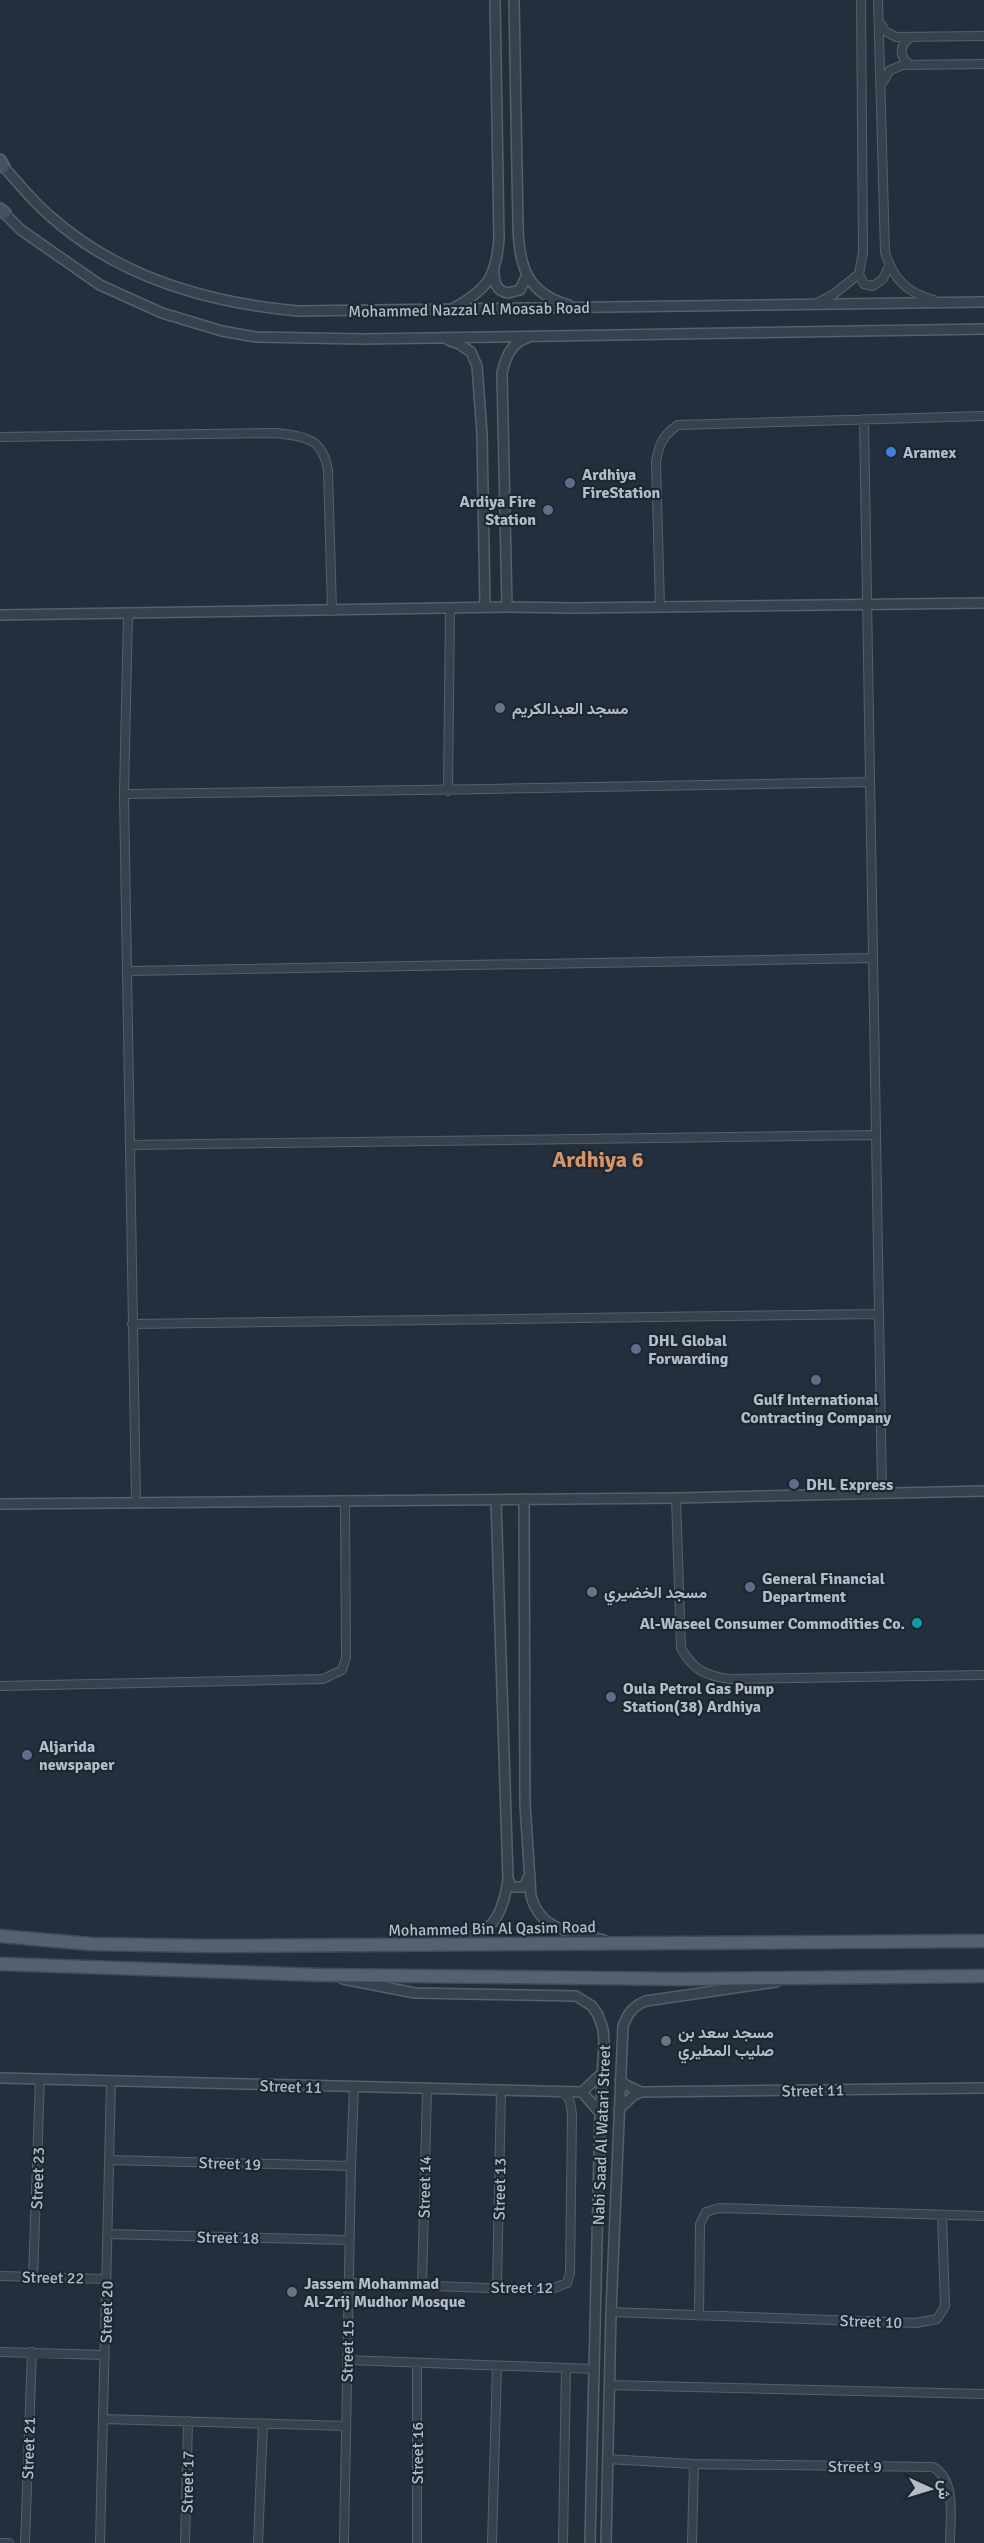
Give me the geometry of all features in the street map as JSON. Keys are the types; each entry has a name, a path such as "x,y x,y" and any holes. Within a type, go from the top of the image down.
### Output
{"main road":[{"name":"Mohammed Bin Al Qasim Road","path":"0,1936 91,1944 214,1946 984,1941"},
{"path":"0,1958 92,1963 99,1955 91,1944"},
{"path":"0,1964 320,1975 808,1978 984,1976"}],"street":[{"path":"495,0 499,239 494,271 496,285 508,293 520,290 526,277"},
{"path":"514,0 518,248 526,277 551,298 580,308"},
{"path":"815,304 834,294 859,274 864,252 861,0"},
{"path":"878,0 882,218 885,252 889,266 907,289 918,296 941,302"},
{"path":"878,20 890,35 910,38 984,36"},
{"path":"909,64 901,51 902,45 910,38"},
{"path":"880,86 893,68 909,64 984,64"},
{"name":"Mohammed Nazzal Al Moasab Road","path":"1,163 43,210 76,236 127,267 187,291 244,305 298,311 984,302"},
{"name":"Mohammed Nazzal Al Moasab Road","path":"2,210 21,230 100,285 162,313 193,323 233,333 274,338 439,338 984,329"},
{"path":"859,274 864,284 873,286 883,279 889,266"},
{"path":"453,309 480,291 494,271"},
{"path":"507,607 501,389 504,362 514,345 522,339 535,335"},
{"path":"439,338 459,344 471,352 477,366 482,434 485,607"},
{"path":"660,606 656,462 659,446 666,433 678,425 984,416"},
{"path":"864,419 882,1492"},
{"path":"0,437 276,433 310,440 326,454 332,611"},
{"path":"482,434 502,435"},
{"path":"0,615 867,602 984,603"},
{"path":"448,791 450,608"},
{"path":"128,614 124,794 129,971 136,1503"},
{"path":"124,794 448,791 540,787 870,782"},
{"path":"129,971 873,958"},
{"path":"131,1145 876,1135"},
{"path":"132,1324 879,1314"},
{"path":"0,1504 676,1498 984,1491"},
{"path":"676,1498 681,1648 688,1661 697,1670 713,1677 730,1679 984,1675"},
{"path":"524,1499 525,1804 529,1876 534,1907 546,1922 559,1929 615,1942"},
{"path":"0,1686 323,1679 342,1670 346,1658 345,1500"},
{"path":"214,1946 462,1939 480,1933 496,1920 505,1899 508,1879 496,1500"},
{"path":"508,1879 512,1887 518,1889 524,1887 529,1876"},
{"name":"Nabi Saad Al Watari Street","path":"320,1975 415,1993 576,1996 592,2006 598,2015 603,2028 603,2062 590,2543"},
{"name":"Nabi Saad Al Watari Street","path":"606,2543 611,2312 623,2026 628,2013 637,2004 661,1997 808,1978"},
{"path":"603,2062 612,2058 620,2063"},
{"path":"600,2113 582,2092 602,2073"},
{"name":"Street 11","path":"0,2078 582,2092"},
{"name":"Street 23","path":"33,2277 40,2079"},
{"path":"620,2079 626,2085 641,2092"},
{"name":"Street 20","path":"100,2543 111,2081"},
{"name":"Street 15","path":"344,2543 354,2088"},
{"name":"Street 11","path":"641,2092 984,2088"},
{"name":"Street 14","path":"422,2285 427,2089"},
{"name":"Street 13","path":"497,2287 501,2090"},
{"name":"Street 12","path":"349,2283 549,2290 567,2283 570,2273 572,2116 569,2098 558,2091"},
{"path":"619,2109 641,2092"},
{"path":"600,2125 609,2129 618,2124"},
{"name":"Street 19","path":"109,2160 351,2166"},
{"path":"699,2316 700,2224 706,2212 719,2208 984,2216"},
{"name":"Street 10","path":"611,2312 916,2323 937,2319 945,2306 942,2215"},
{"name":"Street 18","path":"107,2234 350,2240"},
{"name":"Street 22","path":"0,2276 106,2279"},
{"path":"0,2352 105,2355"},
{"name":"Street 21","path":"25,2543 32,2352"},
{"path":"347,2360 595,2369"},
{"name":"Street 16","path":"417,2363 417,2543"},
{"path":"492,2543 497,2366"},
{"path":"562,2543 566,2368"},
{"path":"609,2385 984,2394"},
{"path":"103,2420 346,2426"},
{"name":"Street 17","path":"186,2543 188,2421"},
{"path":"258,2543 263,2424"},
{"name":"Street 9","path":"607,2459 694,2464 933,2467 943,2472 949,2487 950,2543"},
{"path":"692,2543 694,2464"},
{"path":"0,2543 9,2543"}],"place":[{"name":"Aramex","path":"891,452"},
{"name":"Ardhiya FireStation","path":"570,483"},
{"name":"Ardiya Fire Station","path":"548,510"},
{"name":"مسجد العبدالكريم","path":"500,708"},
{"name":"DHL Global Forwarding","path":"636,1349"},
{"name":"Gulf International Contracting Company","path":"816,1380"},
{"name":"DHL Express","path":"794,1484"},
{"name":"General Financial Department","path":"750,1587"},
{"name":"مسجد الخضيري","path":"592,1592"},
{"name":"Al-Waseel Consumer Commodities Co.","path":"917,1623"},
{"name":"Oula Petrol Gas Pump Station(38) Ardhiya","path":"611,1697"},
{"name":"Aljarida newspaper","path":"27,1755"},
{"name":"مسجد سعد بن صليب المطيري","path":"666,2041"},
{"name":"Jassem Mohammad Al-Zrij Mudhor Mosque","path":"292,2292"}],"district":[{"name":"Ardhiya 6","path":"598,1159"}]}
